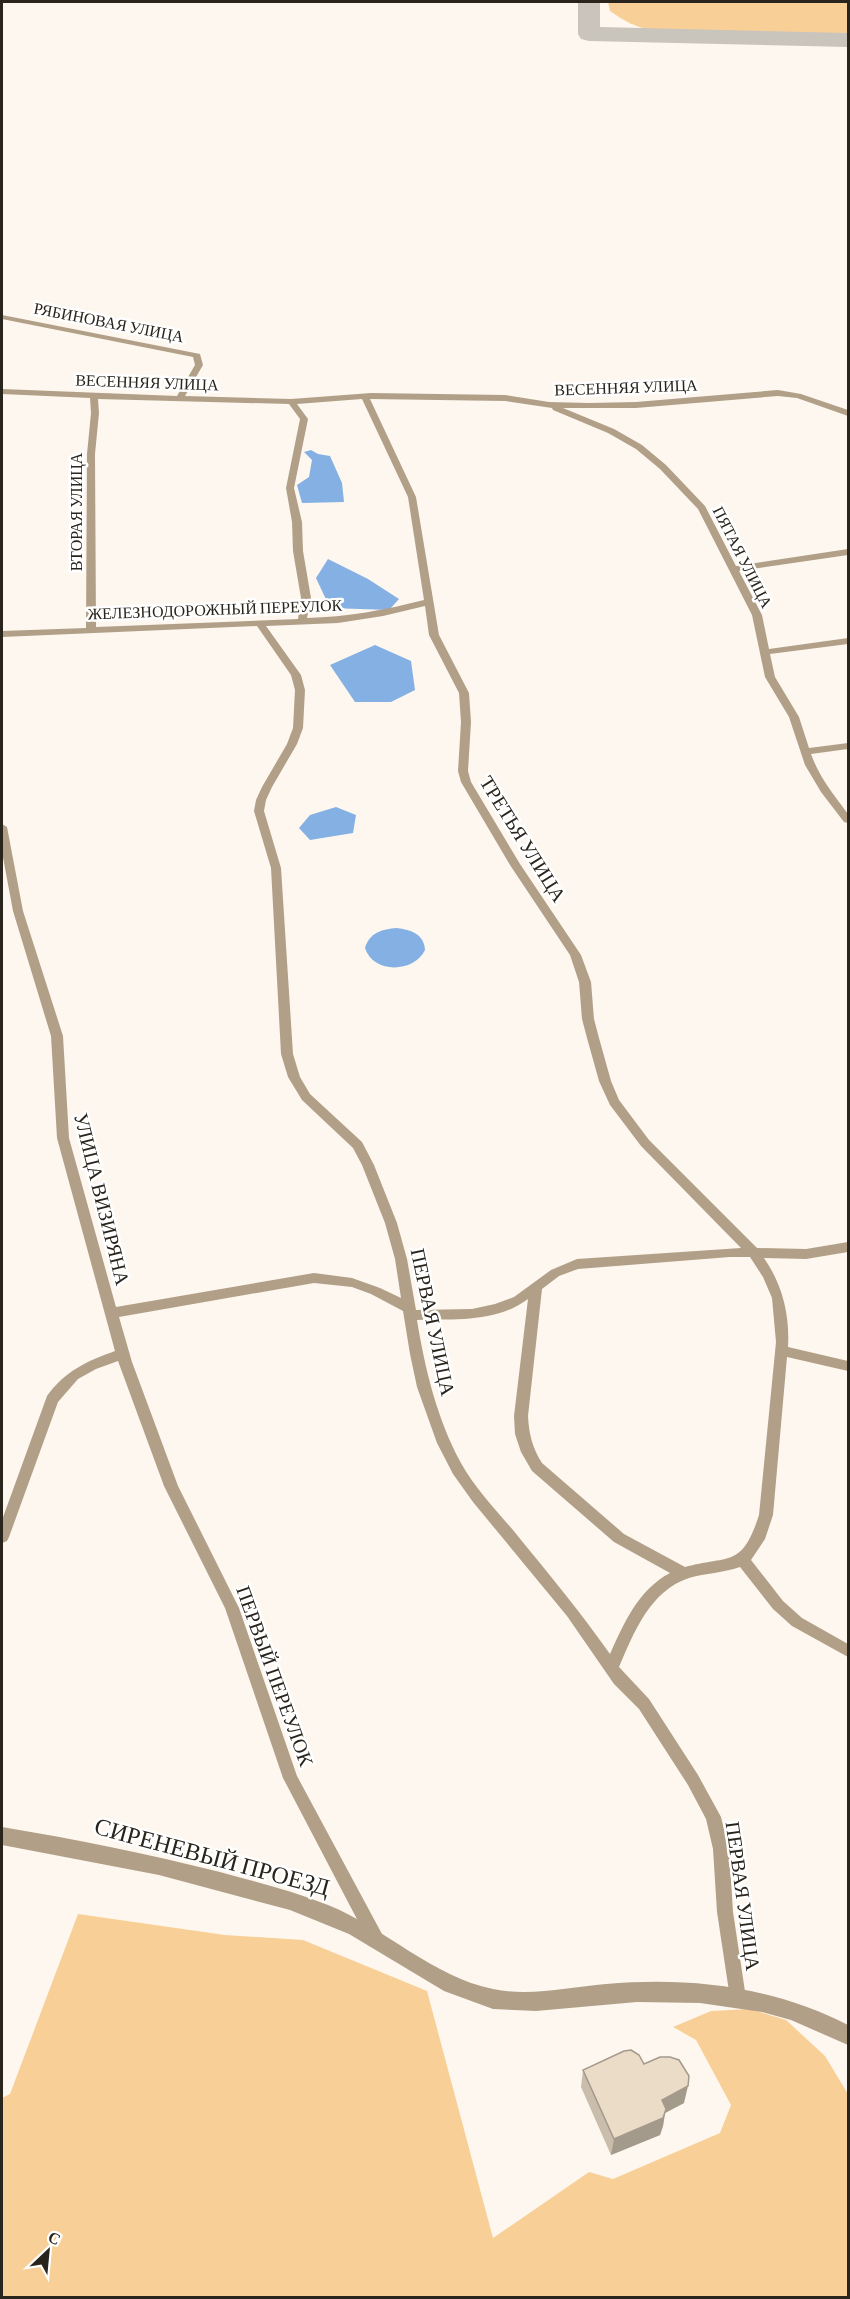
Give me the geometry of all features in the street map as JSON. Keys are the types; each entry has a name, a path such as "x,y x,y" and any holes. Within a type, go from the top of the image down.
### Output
{"street":[{"name":"РЯБИНОВАЯ УЛИЦА","path":"2,317 198,356 198,364 179,399"},
{"name":"ВЕСЕННЯЯ УЛИЦА","path":"2,391 291,402 365,397 506,398 549,405 625,405 778,393 798,396 849,413"},
{"name":"ВТОРАЯ УЛИЦА","path":"91,629 91,454 95,413 94,396"},
{"name":"ТРЕТЬЯ УЛИЦА","path":"365,397 412,497 438,647 464,693 466,722 463,765 466,782 515,865 575,955 585,982 588,1019 593,1038 605,1081 614,1102 645,1143 753,1252 769,1275 778,1298 782,1318 781,1350 766,1515 755,1548 743,1561"},
{"path":"291,402 304,419 290,488 297,522 298,551 306,598 302,621"},
{"name":"ПЯТАЯ УЛИЦА","path":"549,405 611,431 651,456 702,508 757,615 770,677 794,717 816,777 849,820"},
{"path":"734,569 849,552"},
{"name":"ЖЕЛЕЗНОДОРОЖНЫЙ ПЕРЕУЛОК","path":"2,634 361,618 429,602"},
{"name":"ПЕРВАЯ УЛИЦА","path":"259,622 296,675 300,690 298,728 292,744 267,786 259,811 276,868 287,1054 294,1077 306,1097 358,1145 368,1165 396,1241 424,1387 444,1443 458,1470 478,1498 572,1612 611,1668 644,1704 669,1740 712,1817 721,1850 725,1912 738,1998"},
{"path":"765,651 849,641"},
{"path":"805,752 849,746"},
{"name":"УЛИЦА ВИЗИРЯНА","path":"2,827 18,910 57,1036 63,1138 122,1354"},
{"path":"111,1313 314,1278 334,1277 365,1286 411,1312 472,1314 497,1309 518,1300 555,1274 577,1264 600,1260 753,1252 806,1254 849,1248"},
{"path":"536,1286 521,1416 522,1434 528,1452 537,1467 619,1538 684,1574"},
{"path":"781,1350 849,1366"},
{"path":"2,1537 51,1400 59,1387 69,1377 84,1368 122,1354"},
{"name":"ПЕРВЫЙ ПЕРЕУЛОК","path":"122,1354 171,1486 232,1608 291,1778 376,1939"},
{"path":"611,1668 639,1612 666,1582 684,1574 728,1567 743,1561 778,1605 797,1622 849,1651"},
{"name":"СИРЕНЕВЫЙ ПРОЕЗД","path":"2,1836 130,1858 303,1904 339,1919 449,1982 472,1993 493,1999 534,2001 659,1991 738,1998 767,2002 798,2011 825,2022 849,2036"}],"shaded area":[{"path":"608,2 848,2 848,34 652,30 620,18 610,11"},
{"path":"78,1914 225,1935 303,1940 427,1991 493,2238 589,2172 613,2179 720,2133 731,2105 696,2040 673,2027 711,2011 750,2009 786,2020 825,2056 848,2094 848,2297 2,2298 2,2098 10,2094"}],"water":[{"path":"311,450 330,456 342,483 344,502 302,503 297,485 309,477 312,460 304,452"},
{"path":"328,559 368,579 399,599 389,610 330,608 316,578"},
{"path":"375,645 411,661 415,690 391,702 355,702 330,665"},
{"path":"336,807 356,815 353,833 310,840 299,828 310,815"},
{"path":"397,928 416,934 422,940 425,950 420,958 403,966 385,966 376,963 365,948 367,943 377,933"}],"building":[{"path":"631,2050 639,2055 644,2064 660,2057 679,2060 689,2076 688,2086 662,2100 666,2109 663,2118 614,2139 583,2070"}],"taxiway":[{"path":"589,2 589,34 848,40"}]}
